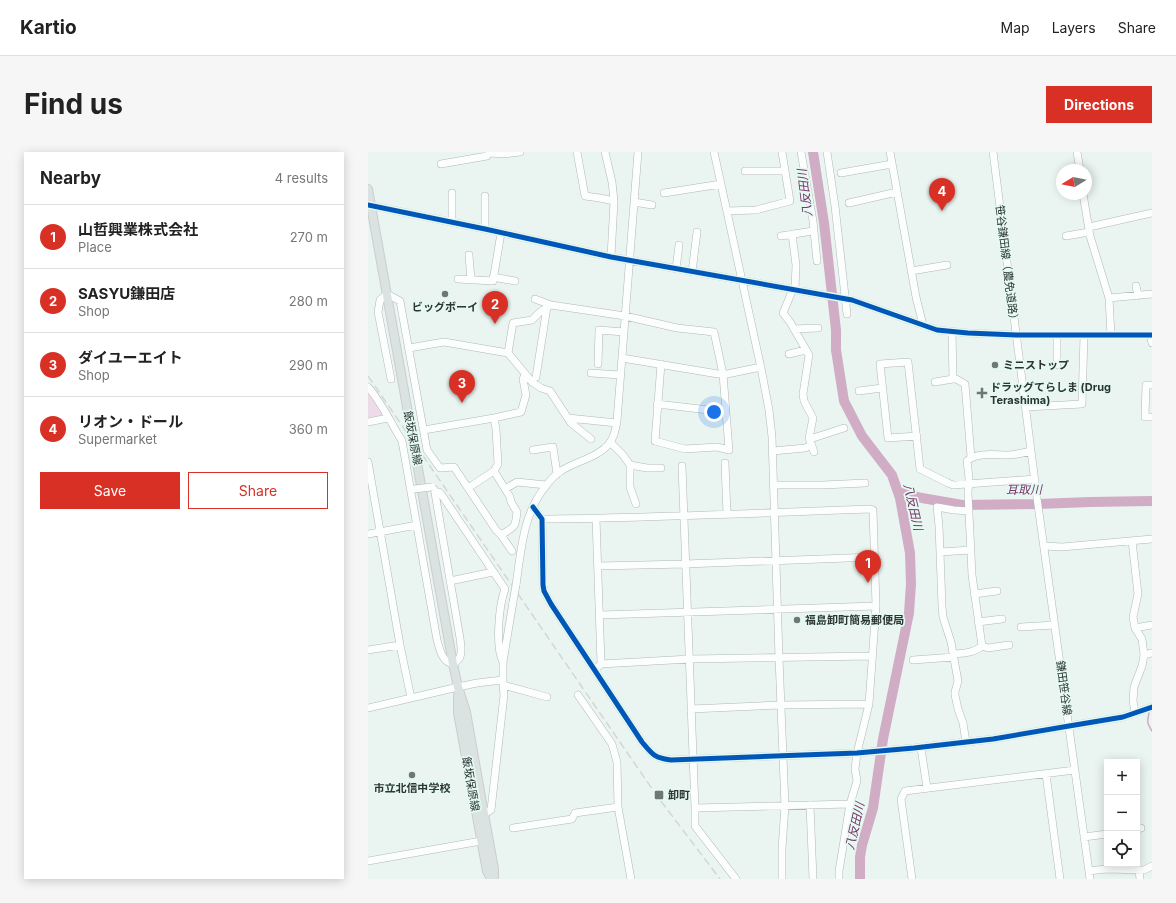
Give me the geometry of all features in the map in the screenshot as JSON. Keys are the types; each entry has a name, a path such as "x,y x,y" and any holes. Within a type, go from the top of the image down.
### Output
{"main road":[{"name":"飯坂保原線","path":"368,189 371,223 387,294 453,664 466,712 494,870 492,879"},
{"name":"飯坂保原線","path":"458,687 458,713 487,871 492,879"}],"street":[{"path":"441,164 487,156 490,153 509,154 520,152"},
{"path":"577,152 585,196 614,201"},
{"path":"605,152 612,182 614,201 611,257"},
{"path":"484,814 491,810 504,695 504,662 526,524 533,507 546,485 562,470 598,453 613,438 617,422 638,152"},
{"path":"714,152 770,410 773,451 785,806 782,848 782,879"},
{"path":"727,211 756,210 790,201 782,152"},
{"path":"801,152 813,221 817,261"},
{"path":"827,152 835,206 844,298 847,314"},
{"path":"890,152 911,271 923,326"},
{"name":"笹谷鎌田線（農免道路）","path":"993,152 1037,498"},
{"path":"1077,152 1079,164"},
{"path":"841,173 892,164"},
{"path":"745,171 785,171"},
{"path":"664,193 721,184"},
{"path":"849,202 897,192"},
{"path":"452,193 452,222"},
{"path":"485,196 485,229"},
{"path":"1085,200 1089,229 1098,265 1109,298 1111,335"},
{"path":"634,202 652,205"},
{"path":"369,205 630,261 844,298 938,330 1016,335 1151,335 1152,343"},
{"path":"1066,236 1152,213"},
{"path":"781,236 813,231"},
{"path":"692,272 697,232"},
{"path":"458,279 493,281 501,233"},
{"path":"792,234 796,265 794,289 784,313 809,355 803,394 804,401 813,418 810,433 812,445"},
{"path":"676,269 679,245"},
{"path":"469,255 471,280"},
{"path":"911,271 947,264"},
{"path":"493,277 515,281"},
{"path":"1136,286 1138,296"},
{"path":"391,380 378,312 380,300 387,294 400,300 427,450 440,468 454,467 496,530 512,551"},
{"path":"1109,298 1152,294"},
{"path":"535,299 549,306 625,316 677,328 714,332 722,374 728,450 716,447 685,448 655,441 661,364"},
{"path":"508,353 514,323 532,320 549,306"},
{"path":"536,377 549,306"},
{"path":"794,329 818,328"},
{"path":"598,364 600,330 624,332"},
{"path":"952,332 952,379"},
{"path":"1057,335 1057,365"},
{"path":"1026,407 1082,404 1084,335"},
{"path":"409,348 444,342 508,353 532,382 541,388 550,391 568,418 576,427 591,439"},
{"path":"789,354 806,350"},
{"path":"622,358 722,374 761,367"},
{"path":"917,436 888,438 880,364 908,362 917,436 920,469 953,485 1035,479"},
{"path":"591,373 620,375"},
{"path":"424,430 521,412 526,395 523,378 525,374"},
{"path":"935,382 956,379 964,384 971,457"},
{"path":"1152,385 1146,385 1145,417 1152,417"},
{"path":"368,387 402,442 412,490 439,648 446,662 453,664 460,658 462,651 433,490"},
{"path":"859,391 882,388"},
{"path":"658,404 726,412"},
{"path":"368,422 388,418"},
{"path":"468,488 494,471 498,464 494,418"},
{"path":"568,418 617,422"},
{"path":"773,451 805,448 844,428"},
{"path":"610,442 623,455 630,465 630,487 636,504"},
{"path":"533,450 553,447 557,474"},
{"path":"982,646 974,594 968,507 969,484 967,460 971,457 989,454 1006,455 1031,452"},
{"path":"368,462 400,645 411,698"},
{"path":"725,463 727,514"},
{"path":"630,465 647,468 661,468"},
{"path":"682,466 695,826 736,879"},
{"path":"494,471 510,497 510,502 517,512 514,527 501,536"},
{"path":"505,489 517,482 546,485"},
{"path":"774,485 865,483"},
{"path":"412,490 433,490 441,494 505,589 502,597 499,628 500,654 504,662"},
{"name":"鎌田笹谷線","path":"1037,498 1045,546 1089,875"},
{"path":"533,507 542,519 542,578 544,591 550,604 652,755 661,759 671,760 857,753 921,748 993,739 1069,726 1123,716 1152,707"},
{"path":"966,742 963,723 955,695 958,681 952,642 942,606 937,507 954,510 968,507"},
{"path":"542,519 873,510 876,606 869,704 857,753 857,781 850,804 839,879"},
{"path":"596,518 601,664"},
{"path":"368,534 417,525"},
{"path":"1045,546 1062,547 1151,539 1152,548"},
{"path":"1132,541 1138,594 1133,617 1136,628 1142,639 1144,654 1142,666 1134,687 1133,701 1135,712"},
{"path":"940,552 971,550"},
{"path":"598,566 874,557"},
{"path":"450,581 493,572"},
{"path":"974,594 997,591"},
{"path":"600,615 876,606"},
{"path":"978,622 1002,619"},
{"path":"1021,627 1055,625"},
{"path":"1136,628 1152,625"},
{"path":"368,650 400,645"},
{"path":"914,660 954,656 969,652 982,646 988,648 1009,645"},
{"path":"1144,654 1152,652"},
{"path":"594,671 601,664 690,659 872,656"},
{"path":"368,708 458,687 503,683 547,697"},
{"path":"578,695 612,744 617,762 618,807 630,879"},
{"path":"691,709 781,705 869,704"},
{"path":"921,748 927,788"},
{"path":"912,879 901,800 905,791 1075,770"},
{"path":"1046,774 1060,879"},
{"path":"695,808 850,804"},
{"path":"810,805 813,879"},
{"path":"514,828 572,819 575,813 618,807"},
{"path":"1084,837 1104,834"},
{"path":"368,861 481,841"},
{"path":"1089,875 1106,869 1144,870 1152,866"},
{"path":"1139,870 1140,879"}],"shaded area":[{"path":"368,391 382,414 381,417 368,419"}],"waterway":[{"name":"八反田川","path":"813,152 824,223 836,330 836,350 844,401 862,436 892,475 900,498 910,553 911,584 909,613 883,739 873,808 862,845 860,857 860,879"},
{"name":"耳取川","path":"898,492 962,505 1152,501"},
{"path":"1149,713 1148,722 1152,731"}],"railway":[{"path":"368,376 657,796 720,879"}],"cycle path":[{"path":"368,205 611,257 852,300 937,330 1016,335 1152,335"},
{"path":"533,507 542,519 544,591 551,604 642,742 657,757 671,760 857,753 914,748 993,739 1123,717 1152,707"}],"place":[{"name":"リオン・ドール","path":"942,211"},
{"name":"ビッグボーイ","path":"445,294"},
{"name":"SASYU鎌田店","path":"495,324"},
{"name":"ミニストップ","path":"995,365"},
{"name":"ドラッグてらしま (Drug Terashima)","path":"982,393"},
{"name":"ダイユーエイト","path":"462,403"},
{"name":"山哲興業株式会社","path":"868,583"},
{"name":"福島卸町簡易郵便局","path":"797,620"},
{"name":"市立北信中学校","path":"412,775"},
{"name":"卸町","path":"659,795"}]}
